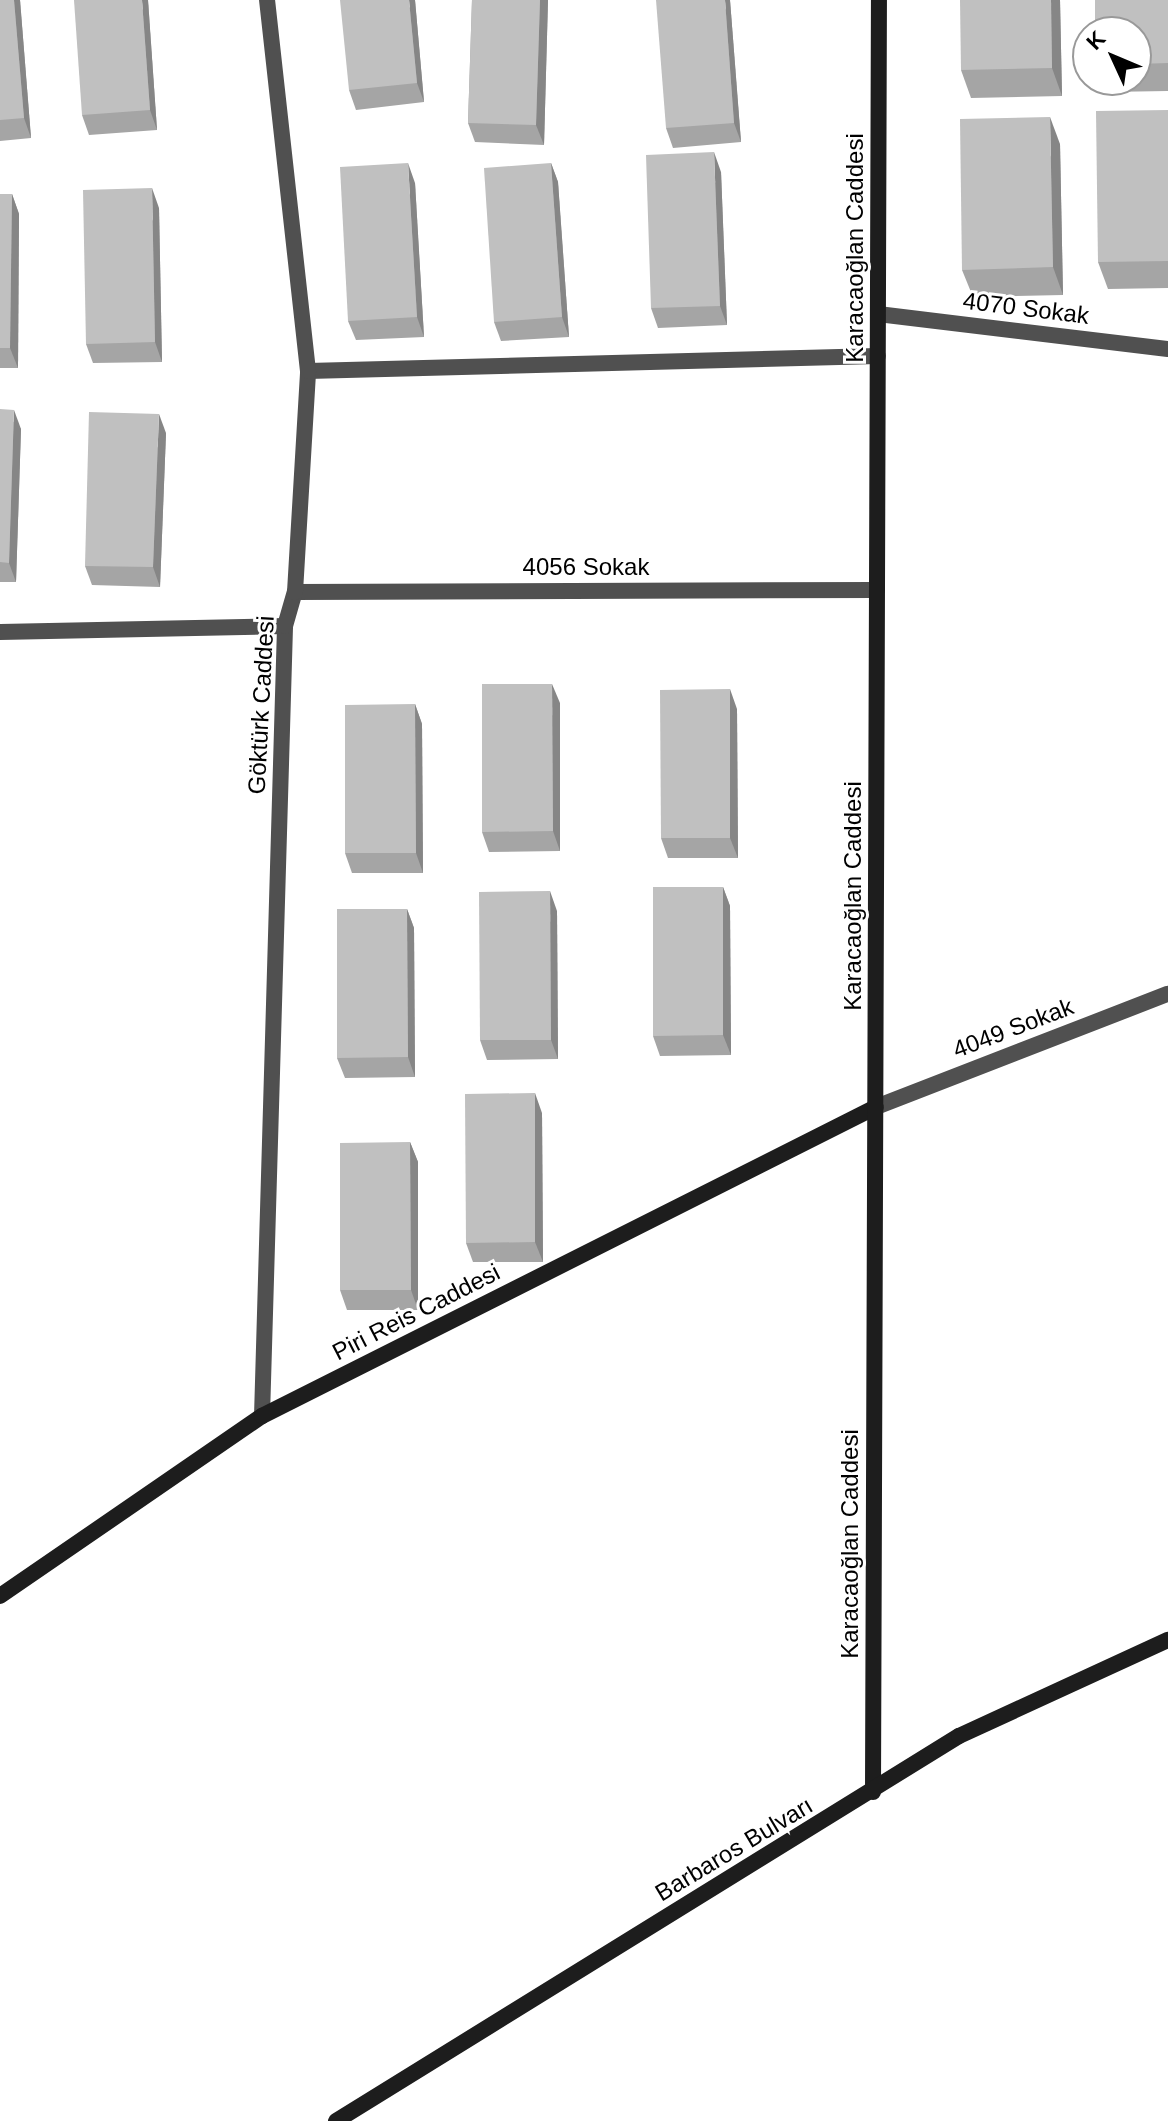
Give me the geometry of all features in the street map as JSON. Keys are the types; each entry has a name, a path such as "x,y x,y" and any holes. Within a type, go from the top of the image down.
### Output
{"street":[{"name":"Göktürk Caddesi","path":"262,1416 285,626 295,592 308,371 267,0"},
{"name":"Karacaoğlan Caddesi","path":"873,1792 879,0"},
{"name":"4070 Sokak","path":"878,314 1168,349"},
{"path":"308,371 878,356"},
{"name":"4056 Sokak","path":"295,592 877,590"},
{"path":"0,632 285,626"},
{"name":"4049 Sokak","path":"876,1107 1168,994"},
{"name":"Piri Reis Caddesi","path":"0,1596 262,1416 876,1107"},
{"name":"Barbaros Bulvarı","path":"336,2121 873,1792 959,1736 1168,1640"}],"building":[{"path":"0,0 14,0 24,118 0,120"},
{"path":"74,0 142,0 150,110 82,115"},
{"path":"340,0 409,0 417,83 349,90"},
{"path":"472,0 540,0 536,125 468,123"},
{"path":"656,0 725,0 734,123 666,128"},
{"path":"960,0 1051,0 1052,68 961,70"},
{"path":"1095,0 1168,0 1168,63 1152,64 1152,16 1095,16"},
{"path":"1168,110 1168,261 1098,262 1096,111"},
{"path":"1050,117 1053,267 962,270 960,119"},
{"path":"714,152 720,306 651,308 646,155"},
{"path":"408,163 417,317 348,321 340,167"},
{"path":"551,163 562,317 494,322 484,168"},
{"path":"152,188 155,342 86,344 83,190"},
{"path":"0,194 12,194 10,348 0,348"},
{"path":"0,409 14,410 9,563 0,562"},
{"path":"89,412 159,414 153,567 85,566"},
{"path":"482,684 552,684 553,831 482,832"},
{"path":"730,689 730,838 661,838 660,690"},
{"path":"415,704 416,853 345,853 345,705"},
{"path":"653,887 723,887 723,1035 653,1036"},
{"path":"550,891 551,1040 480,1040 479,892"},
{"path":"337,909 407,909 408,1057 337,1058"},
{"path":"535,1093 535,1242 466,1243 465,1094"},
{"path":"410,1142 411,1290 340,1290 340,1143"}]}
